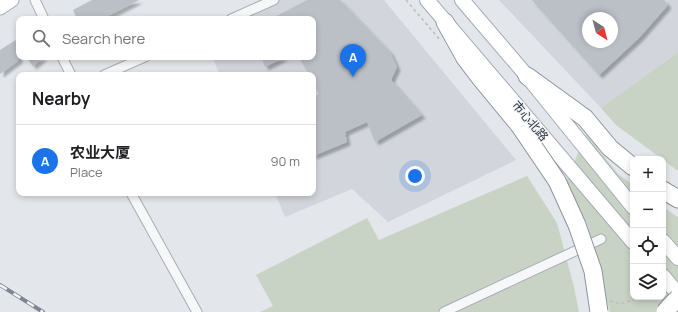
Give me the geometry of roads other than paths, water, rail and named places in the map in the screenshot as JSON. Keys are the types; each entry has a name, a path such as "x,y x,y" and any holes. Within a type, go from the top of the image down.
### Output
{"highway":[{"path":"445,22 469,63 519,125 557,181 577,226 593,271 602,306"},
{"path":"527,76 585,118 610,148 630,165"},
{"path":"666,192 678,199"},
{"path":"665,312 678,298"}],"main road":[{"path":"0,8 12,0"},
{"name":"市心北路","path":"427,0 630,238"},
{"name":"市心北路","path":"462,0 527,76 630,203"},
{"path":"666,244 678,258"},
{"path":"666,280 678,294"}],"street":[{"path":"36,0 43,16"},
{"path":"238,16 274,0"},
{"path":"64,60 70,72"},
{"path":"111,72 138,60"},
{"path":"133,196 197,312"},
{"path":"444,312 601,239"}],"railway":[{"path":"0,285 43,312"}],"place":[{"name":"农业大厦","path":"353,77"}]}
